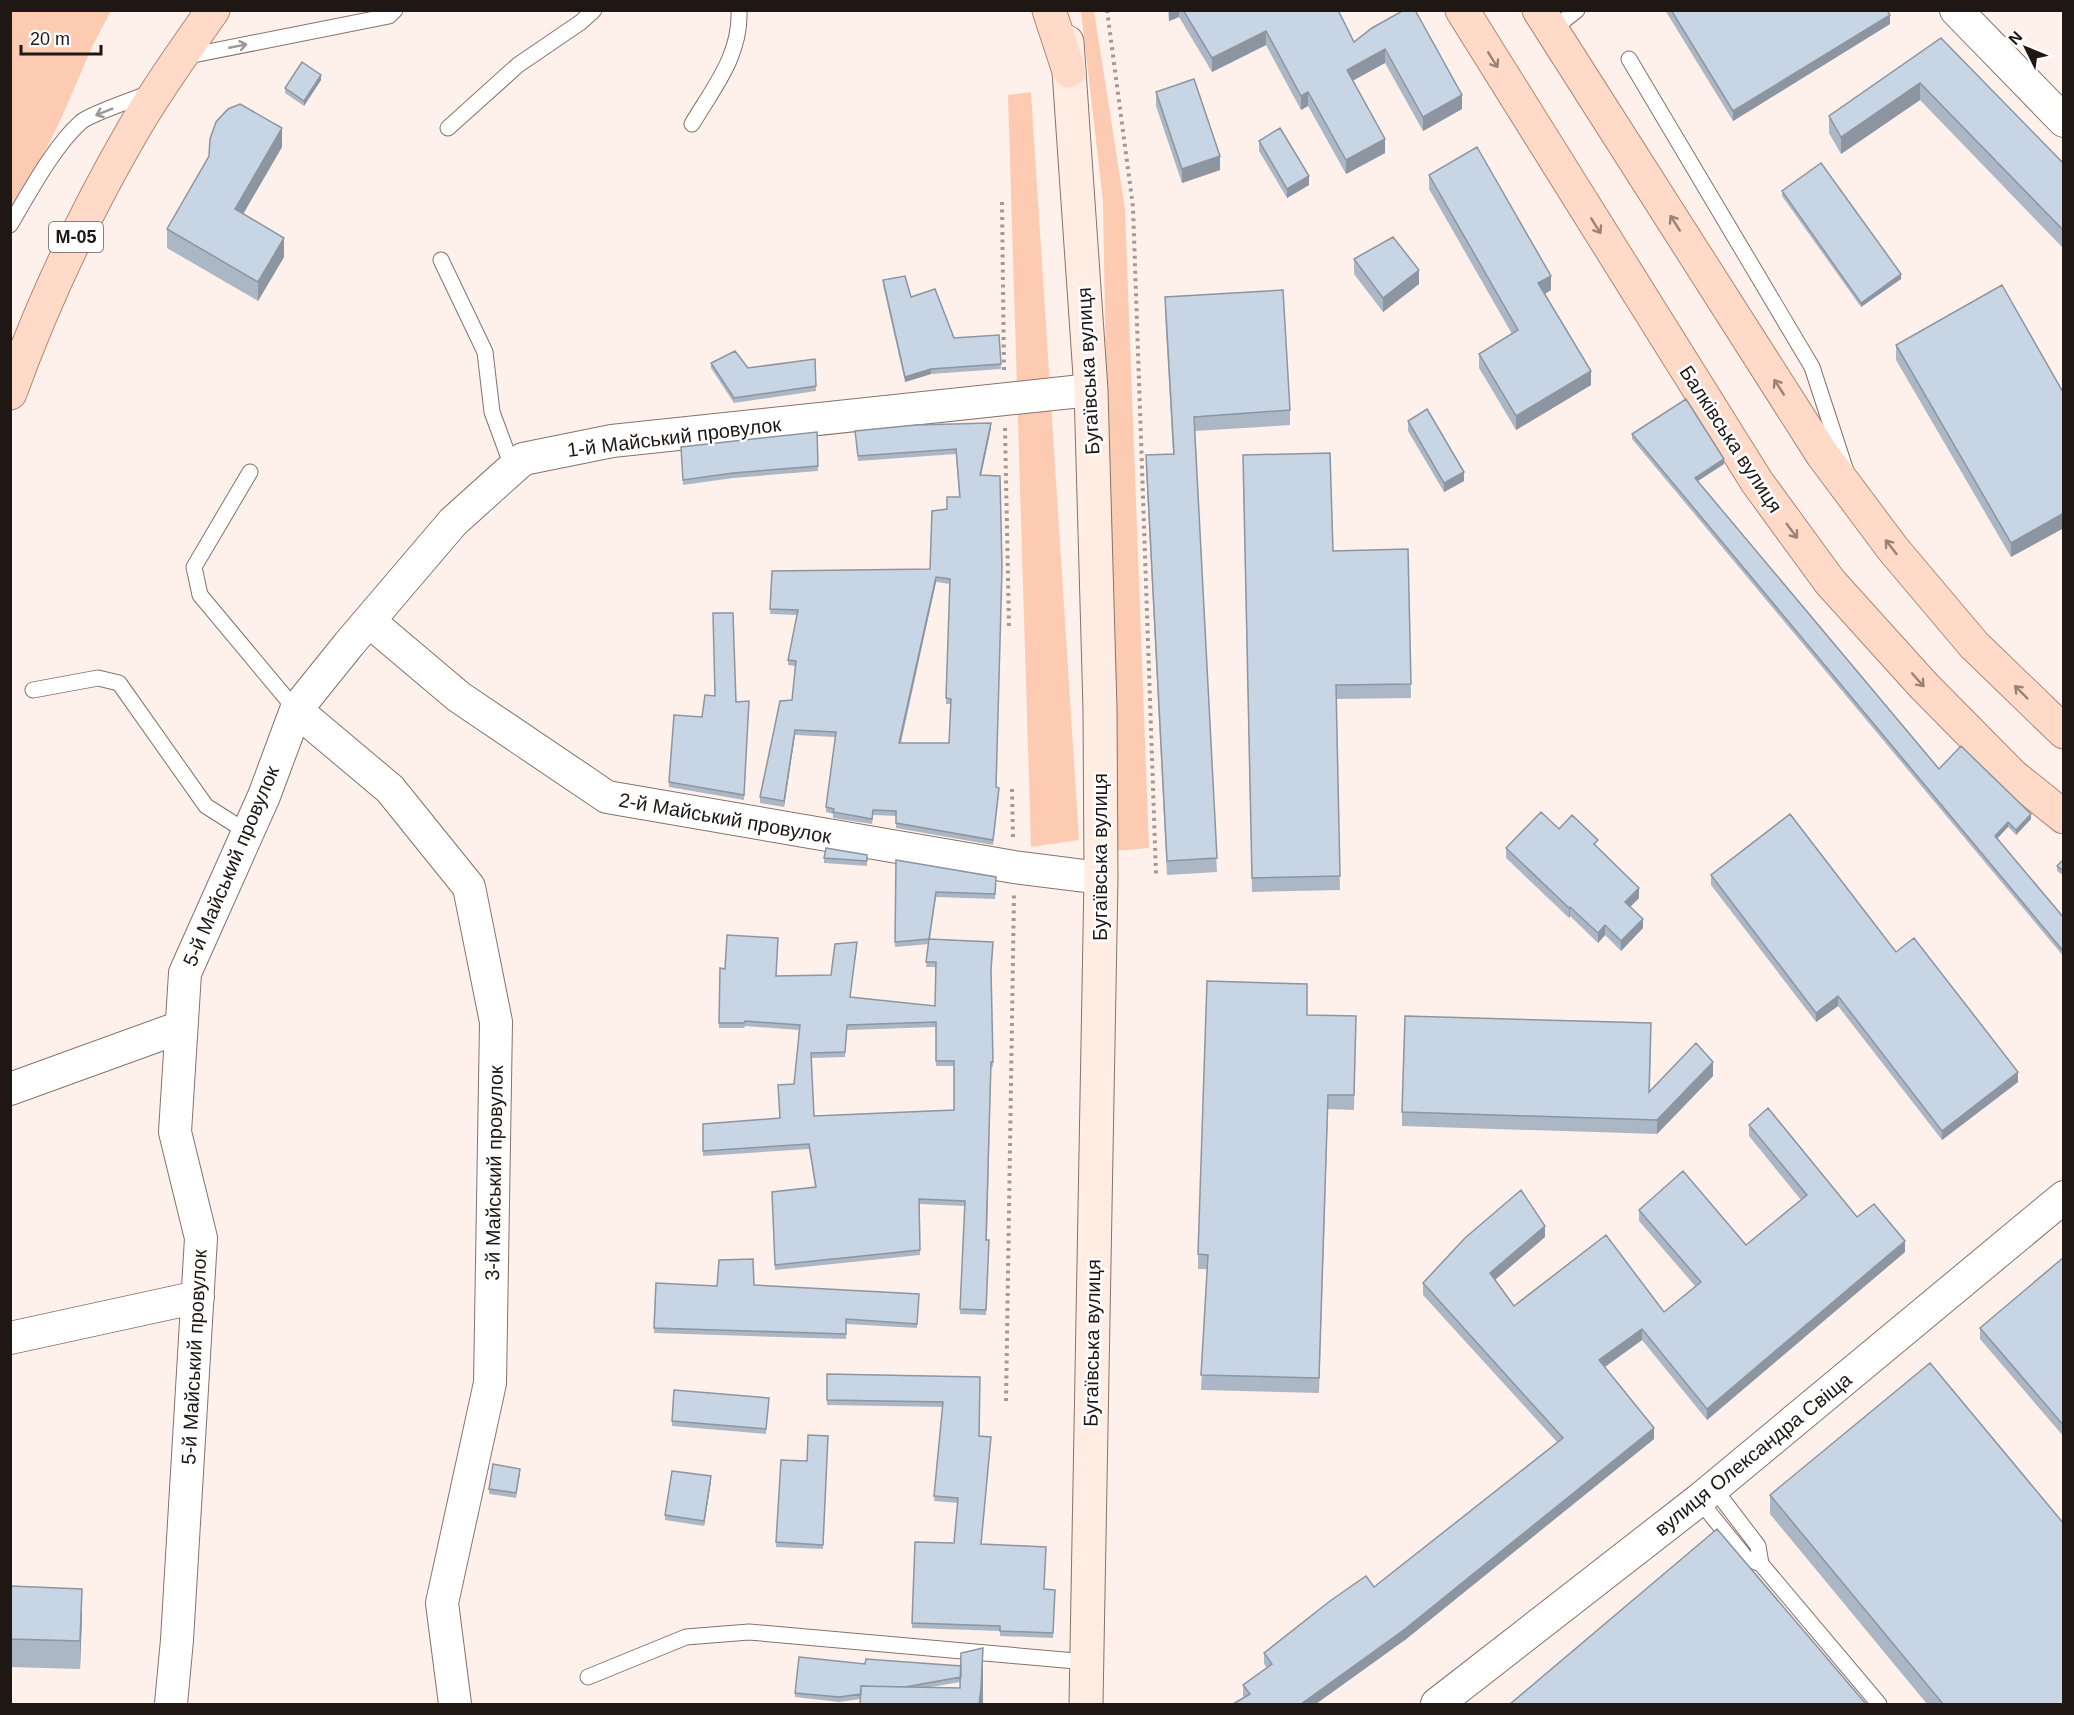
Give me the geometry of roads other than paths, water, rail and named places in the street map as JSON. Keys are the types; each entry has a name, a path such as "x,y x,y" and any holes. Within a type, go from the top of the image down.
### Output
{"main road":[{"name":"М-05","path":"10,393 56,280 88,210 132,131 213,10"},
{"path":"1049,10 1069,71"},
{"name":"Бугаївська вулиця","path":"1065,10 1091,390 1100,709 1101,878 1086,1704"},
{"name":"Балківська вулиця","path":"1462,10 1757,483 1823,573 1923,686 2013,776 2064,817"},
{"path":"1546,20 1822,454 1893,549 1974,645 2064,732"}],"street":[{"path":"1956,10 2062,118"},
{"name":"1-й Майський провулок","path":"296,710 453,522 523,459 612,441 1091,390"},
{"name":"2-й Майський провулок","path":"369,621 459,697 607,797 1014,867 1101,878"},
{"name":"5-й Майський провулок","path":"171,1704 177,1640 201,1238 175,1132 185,973 264,796 296,710"},
{"name":"3-й Майський провулок","path":"296,710 390,789 469,887 496,1022 490,1383 442,1603 455,1704"},
{"path":"10,1089 182,1027"},
{"name":"вулиця Олександра Свіща","path":"1437,1704 1706,1494 2064,1197"},
{"path":"10,1338 198,1297"}],"lane":[{"path":"180,57 389,16 395,10"},
{"path":"448,128 518,65 581,22 594,10"},
{"path":"692,124 735,50 739,10"},
{"path":"1546,20 1577,10"},
{"path":"1629,59 1812,367 1856,499"},
{"path":"10,225 60,147 82,120 158,90"},
{"path":"441,260 486,352 492,412 513,468"},
{"path":"250,472 194,567 200,595 296,710"},
{"path":"33,690 98,678 119,683 206,806 247,832"},
{"path":"1706,1494 1746,1558 1761,1564 1879,1704"},
{"path":"588,1677 686,1637 749,1632 1087,1662"}]}
